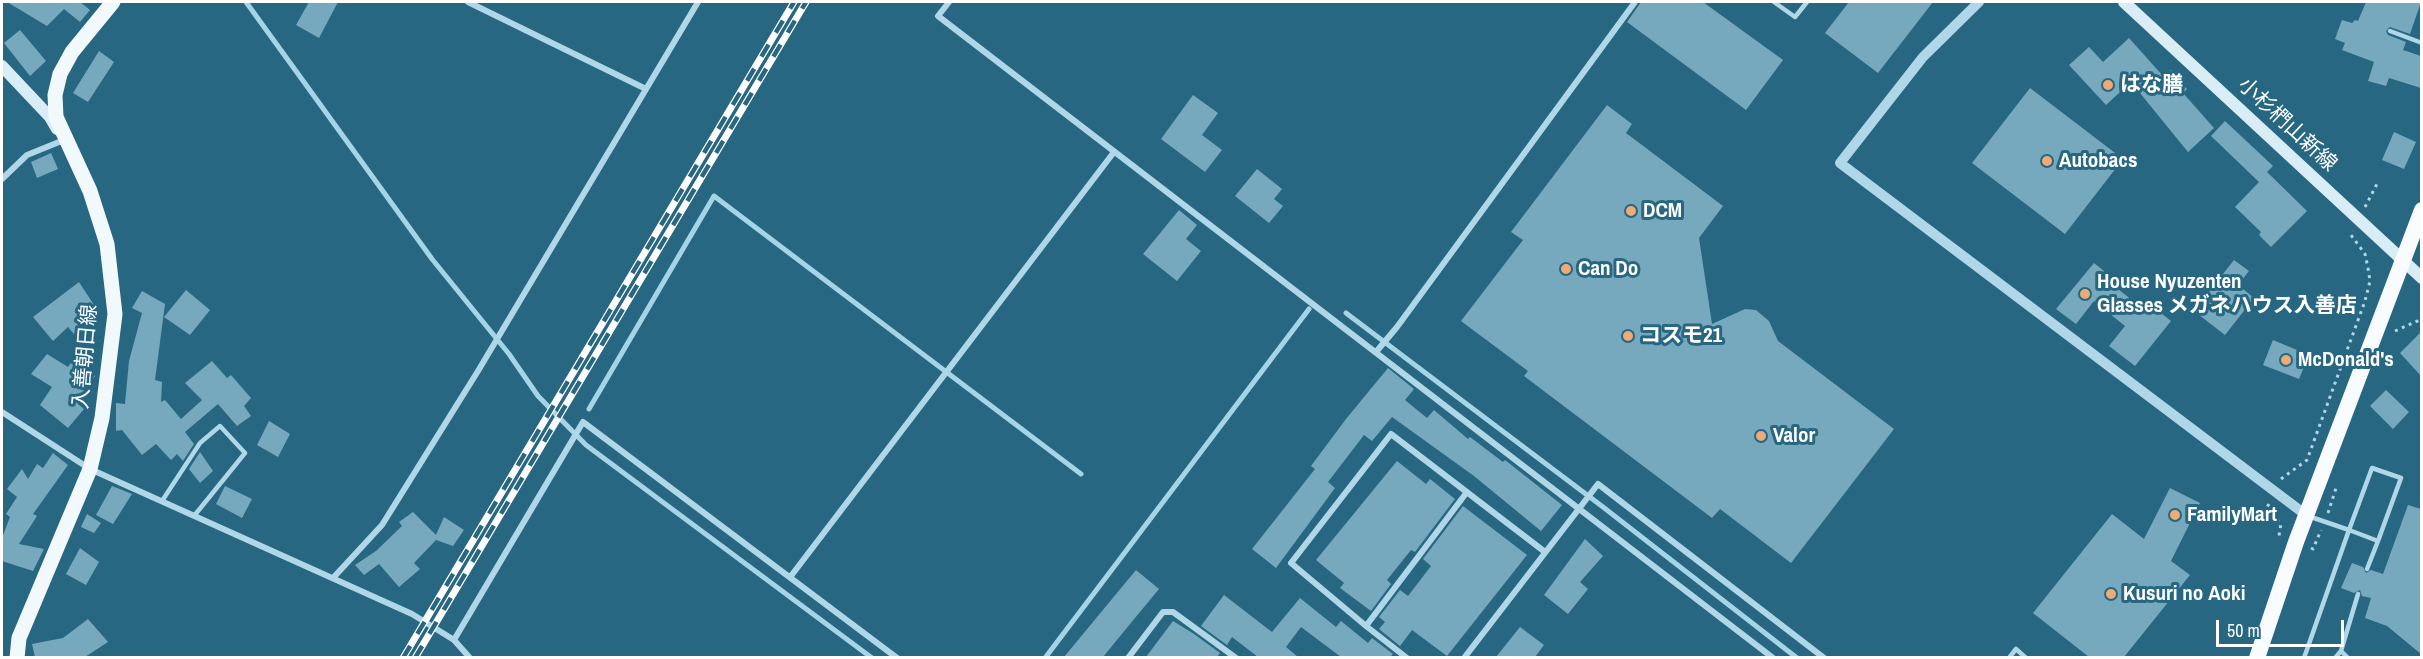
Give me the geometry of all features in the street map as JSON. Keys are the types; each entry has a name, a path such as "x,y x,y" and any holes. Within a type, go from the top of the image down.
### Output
{"highway":[{"path":"2258,657 2296,542 2421,210"}],"main road":[{"name":"入善朝日線","path":"16,657 20,638 90,469 102,418 115,314 102,225 90,191 64,140 56,117 55,95 60,74 72,52 113,2"},
{"name":"小杉椚山新線","path":"2124,2 2360,219 2421,279"},
{"path":"2,66 50,117 64,140"}],"street":[{"path":"468,2 646,89"},
{"path":"333,578 382,525 478,371 698,2"},
{"path":"949,2 938,16 1773,657"},
{"path":"1376,352 1397,327 1635,2"},
{"path":"1979,2 1923,57 1840,163 2306,515"},
{"path":"2,179 27,155 64,140"},
{"path":"791,576 1114,152"},
{"path":"2,412 90,469 412,614 454,640 471,657"},
{"path":"454,640 582,422 897,657"},
{"path":"1407,657 1291,563 1391,434 1545,552"},
{"path":"1464,657 1598,484 1824,657"},
{"path":"1366,626 1467,492"},
{"path":"1128,657 1163,612 1173,612 1236,657"}],"lane":[{"path":"1774,2 1795,17 1807,2"},
{"path":"2390,31 2421,43"},
{"path":"162,501 200,443 220,426 245,453 194,516"},
{"path":"2304,657 2372,468 2401,478 2367,569"},
{"path":"2306,515 2378,541"},
{"path":"2336,657 2341,651 2358,594"},
{"path":"2009,657 2016,648 2026,657"},
{"path":"2341,651 2348,657"}],"path":[{"path":"2296,542 2279,536 2281,523 2265,510 2282,475 2299,468 2307,460 2365,301 2370,281 2368,268 2365,254 2351,235 2378,182"}],"building":[{"path":"7,2 80,2 90,10 80,22 64,9 47,26"},
{"path":"309,2 338,2 319,38 296,25"},
{"path":"1641,2 1703,2 1783,60 1746,110 1627,22"},
{"path":"1849,2 1933,2 1878,73 1825,33"},
{"path":"2366,2 2421,2 2410,34 2390,27 2386,31 2388,35 2406,42 2403,50 2421,56 2421,88 2389,78 2386,86 2368,81 2374,62 2342,50 2345,43 2335,39 2342,20 2352,23 2355,20 2358,21"},
{"path":"20,30 46,61 30,76 4,43"},
{"path":"2129,38 2163,76 2171,70 2187,89 2183,93 2214,128 2188,152 2131,82 2106,105 2069,65 2089,47 2103,62"},
{"path":"99,51 114,62 88,102 73,93"},
{"name":"Autobacs","path":"2030,88 2123,159 2065,234 1972,163"},
{"path":"1193,95 1218,113 1202,135 1222,150 1205,172 1161,139"},
{"name":"コスモ21","path":"1607,105 1632,124 1626,133 1723,206 1699,238 1712,324 1745,309 1756,310 1769,321 1778,341 1894,429 1791,563 1720,509 1712,518 1524,376 1528,371 1461,321 1523,240 1511,232"},
{"path":"2225,121 2273,166 2267,172 2307,211 2271,247 2259,235 2261,232 2235,207 2259,182 2211,136"},
{"path":"2394,132 2416,142 2404,169 2382,160"},
{"path":"51,153 58,169 37,178 31,162"},
{"path":"1257,169 1282,189 1274,199 1283,206 1269,223 1235,196"},
{"path":"1179,210 1197,225 1186,239 1201,251 1177,281 1143,254"},
{"path":"2234,260 2249,271 2238,285 2254,298 2225,335 2194,311"},
{"path":"2094,263 2113,278 2109,282 2141,307 2146,301 2171,321 2135,366 2109,346 2125,326 2094,301 2076,324 2056,309"},
{"path":"79,282 94,305 83,314 87,321 74,334 68,327 53,341 33,317"},
{"path":"186,290 210,310 190,335 164,317"},
{"path":"142,291 165,304 155,380 162,382 161,402 165,400 181,419 202,400 185,383 212,361 227,378 231,375 251,398 244,406 251,416 237,426 218,404 185,432 194,444 183,461 177,454 171,460 156,444 142,455 122,430 116,431 116,403 125,404 129,361 142,313 132,308"},
{"path":"2421,332 2421,376 2400,353"},
{"name":"McDonald's","path":"2273,340 2309,355 2299,379 2263,365"},
{"path":"47,354 68,367 73,360 95,376 78,404 84,409 68,428 40,405 52,387 31,374"},
{"path":"1388,368 1414,389 1405,400 1427,418 1434,410 1468,439 1470,437 1503,462 1505,460 1562,505 1541,531 1474,476 1392,417 1372,441 1364,435 1328,482 1335,488 1276,568 1252,549 1315,469 1311,466 1346,419"},
{"path":"2386,390 2409,412 2393,429 2370,406"},
{"path":"269,421 290,434 278,457 257,445"},
{"path":"200,452 213,471 200,483 189,469"},
{"path":"53,453 68,465 33,514 37,516 19,544 44,549 33,571 2,561 2,538 10,517 6,514 17,497 7,489 22,469 28,479 37,464 43,468"},
{"path":"1397,461 1426,484 1430,479 1455,499 1415,552 1411,550 1387,580 1391,584 1371,611 1340,588 1344,583 1316,560"},
{"path":"112,486 132,494 113,524 96,515"},
{"path":"225,486 252,499 242,518 216,504"},
{"name":"Kusuri no Aoki","path":"2170,488 2200,503 2171,561 2190,575 2124,657 2089,657 2033,613 2112,514 2144,539"},
{"path":"2408,505 2421,509 2421,654 2387,626 2365,618 2371,598 2362,596 2360,590 2354,593 2341,588 2352,563 2363,567 2366,573 2371,570 2383,574"},
{"path":"1463,506 1527,555 1447,656 1412,630 1400,646 1379,629 1385,622 1379,617 1400,590 1408,596 1431,566 1423,559"},
{"path":"413,512 436,535 444,517 464,530 453,546 436,540 414,563 420,569 399,587 379,564 364,575 355,565 376,551 402,526 399,522"},
{"path":"87,514 101,523 94,533 81,527"},
{"path":"1585,539 1603,556 1580,582 1588,589 1568,614 1544,595"},
{"path":"80,548 99,562 86,585 66,574"},
{"path":"1136,570 1159,589 1103,657 1064,657"},
{"path":"1224,595 1272,632 1300,598 1336,627 1341,621 1368,643 1372,638 1393,654 1390,657 1341,657 1301,627 1286,647 1298,657 1258,657 1232,637 1227,645 1201,626"},
{"path":"88,619 108,642 85,657 35,657 32,644 63,638"},
{"path":"1173,621 1220,653 1217,657 1146,657"},
{"path":"1520,627 1544,645 1535,657 1496,657"}],"waterway":[{"path":"246,2 432,259 509,354 538,396 586,445 872,658"},
{"path":"589,409 714,196 1081,474"},
{"path":"1045,658 1309,309"},
{"path":"1346,313 1603,507 1797,658"}],"railway":[{"path":"403,658 794,2"},
{"path":"415,658 806,2"}],"place":[{"name":"はな膳","path":"2108,85"},
{"name":"Autobacs","path":"2047,161"},
{"name":"DCM","path":"1631,211"},
{"name":"Can Do","path":"1566,269"},
{"name":"House Nyuzenten Glasses メガネハウス入善店","path":"2085,294"},
{"name":"コスモ21","path":"1628,336"},
{"name":"McDonald's","path":"2286,360"},
{"name":"Valor","path":"1761,436"},
{"name":"FamilyMart","path":"2175,515"},
{"name":"Kusuri no Aoki","path":"2111,594"}]}
